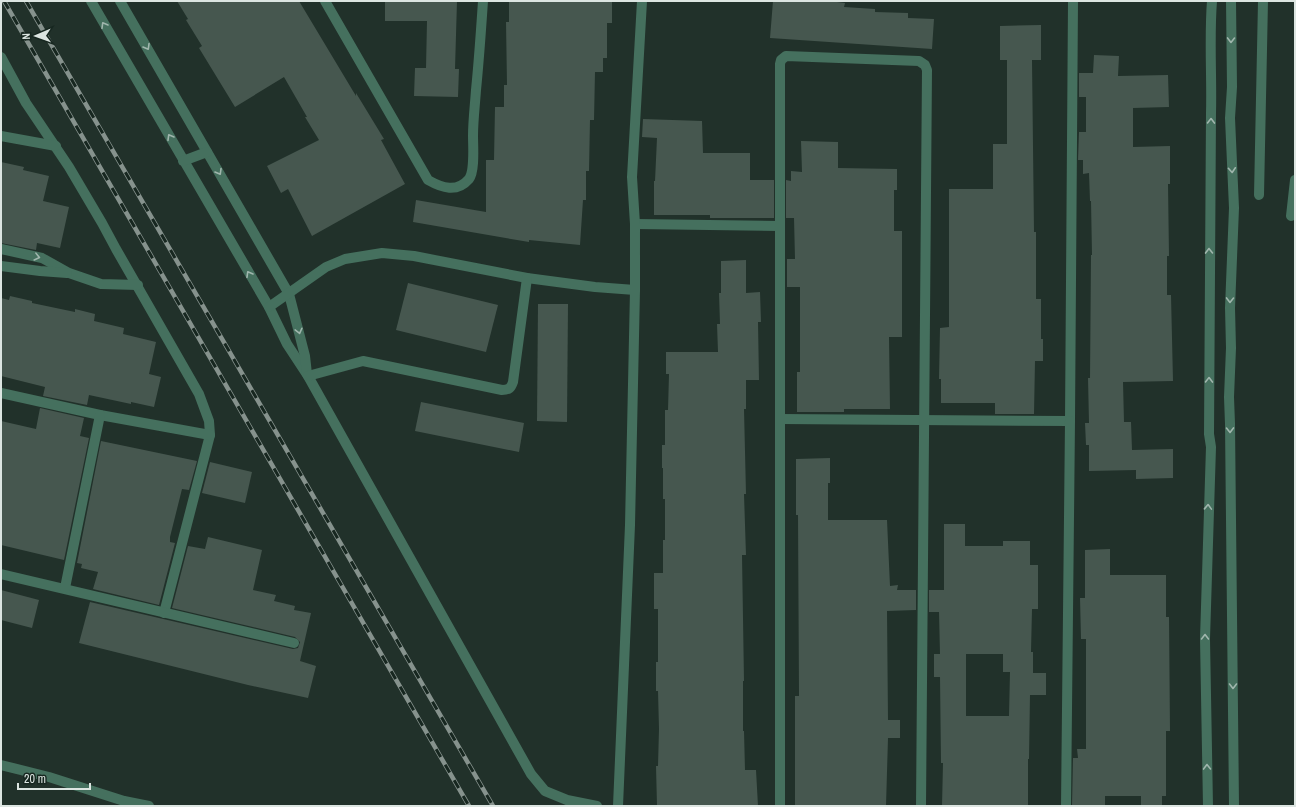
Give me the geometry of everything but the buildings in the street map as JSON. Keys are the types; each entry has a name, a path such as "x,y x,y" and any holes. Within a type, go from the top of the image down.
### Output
{"street":[{"path":"91,1 269,308 292,352 308,376 531,774 545,791 567,800 597,806"},
{"path":"120,1 289,294 305,356 308,376"},
{"path":"325,1 420,169 428,180 438,186 450,188 458,187 465,183 470,178 472,169 473,133 483,1"},
{"path":"332,13 334,1"},
{"path":"618,806 630,525 635,290 635,224 632,177 642,1"},
{"path":"1066,806 1073,1"},
{"path":"1208,806 1205,639 1211,447 1208,434 1211,112 1210,57 1212,1"},
{"path":"1231,1 1232,87 1230,118 1234,208 1231,270 1231,348 1229,397 1231,440 1234,806"},
{"path":"1259,195 1263,1"},
{"path":"780,806 780,64 781,60 786,56 919,61 925,65 927,70 921,806"},
{"path":"1,57 26,103 56,146 102,223 199,394 209,421 210,435 164,613"},
{"path":"1,136 56,146"},
{"path":"183,160 207,152"},
{"path":"1291,216 1295,180"},
{"path":"635,224 780,226"},
{"path":"1,249 42,258 69,273 101,284 138,286"},
{"path":"269,308 326,267 344,259 382,253 414,256 527,278 595,287 635,290"},
{"path":"1,266 69,273"},
{"path":"308,376 363,361 507,390 511,388 513,382 527,278"},
{"path":"1,393 100,415 210,435"},
{"path":"65,588 100,415"},
{"path":"780,419 1070,421"},
{"path":"1,574 294,643"},
{"path":"1,766 49,777 124,801 149,806"}],"railway":[{"path":"4,1 469,806"},
{"path":"26,1 493,806"}]}
